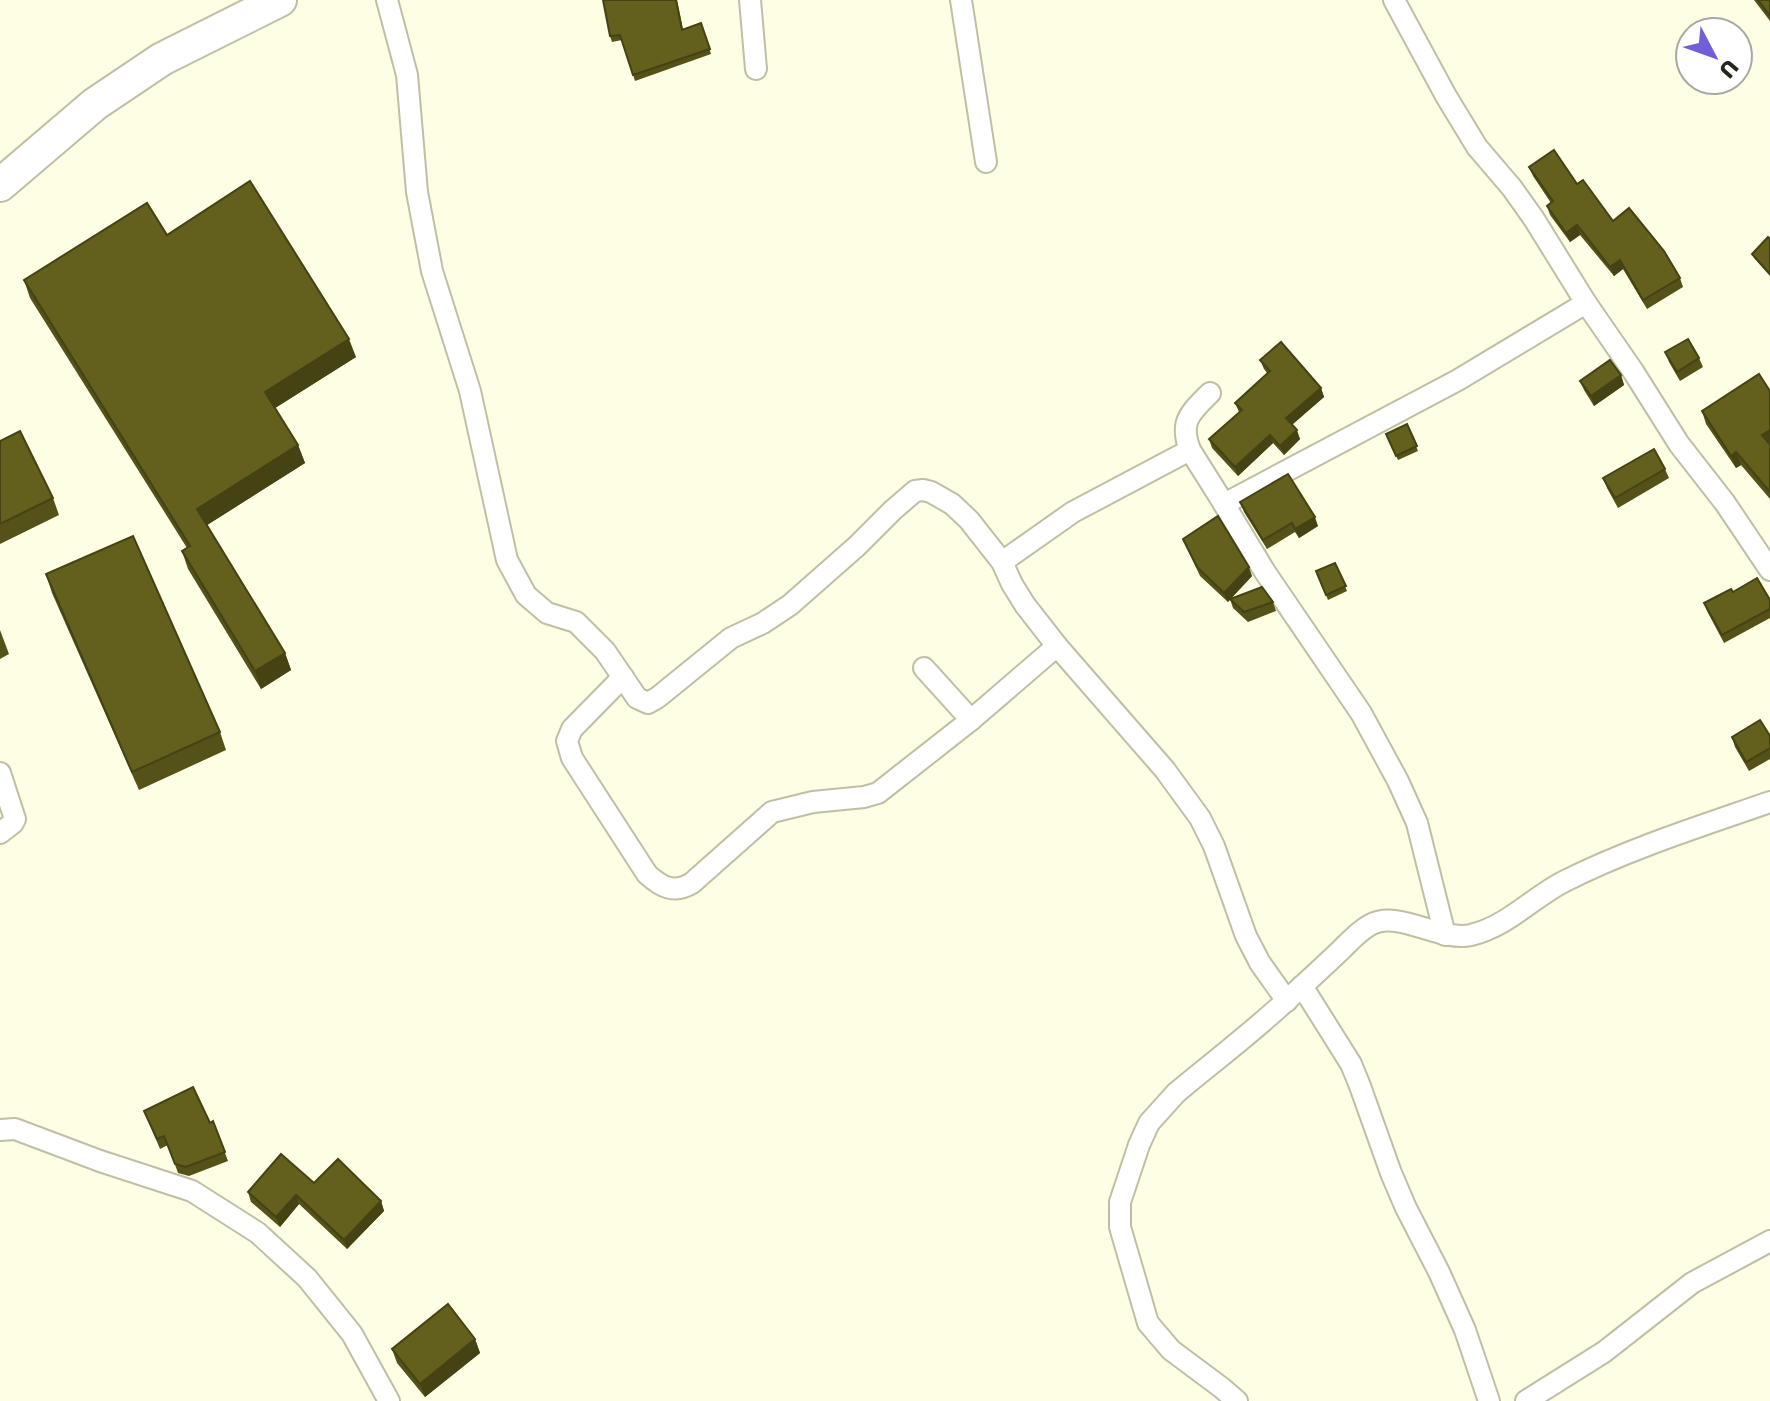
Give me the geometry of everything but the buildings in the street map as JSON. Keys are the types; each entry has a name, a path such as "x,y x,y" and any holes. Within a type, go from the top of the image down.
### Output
{"main road":[{"path":"0,185 95,104 162,59 280,0"}],"street":[{"path":"387,0 407,75 417,192 432,271 470,391 507,560 526,595 547,613 576,622 605,651 637,698 648,703 731,638 763,623 790,605 915,491 931,492 952,504 969,520 1002,562 1025,605 1057,646 1165,770 1200,818 1214,846 1246,936 1260,963 1294,993 1351,1064 1406,1208 1465,1330 1489,1401"},
{"path":"750,0 756,69"},
{"path":"961,0 986,162"},
{"path":"1394,0 1477,147 1534,219 1679,444 1725,503 1770,570"},
{"path":"1224,504 1458,380 1586,303"},
{"path":"1210,393 1192,411 1185,424 1184,436 1190,450 1265,572 1361,713 1398,781 1417,823 1445,935"},
{"path":"1002,562 1073,512 1190,450"},
{"path":"623,677 572,729 567,741 572,758 631,852 657,884 670,888 692,883 772,812 813,802 878,793 971,720 1057,646"},
{"path":"924,668 971,720"},
{"path":"0,773 15,819 0,833"},
{"path":"1237,1401 1171,1350 1148,1323 1120,1227 1120,1202 1139,1145 1149,1123 1163,1106 1369,926 1388,921 1445,935 1469,936 1503,922 1563,882 1642,847 1770,802"},
{"path":"0,1130 15,1129 192,1191 258,1233 307,1278 352,1334 389,1401"},
{"path":"1526,1401 1604,1352 1692,1283 1770,1241"}]}
